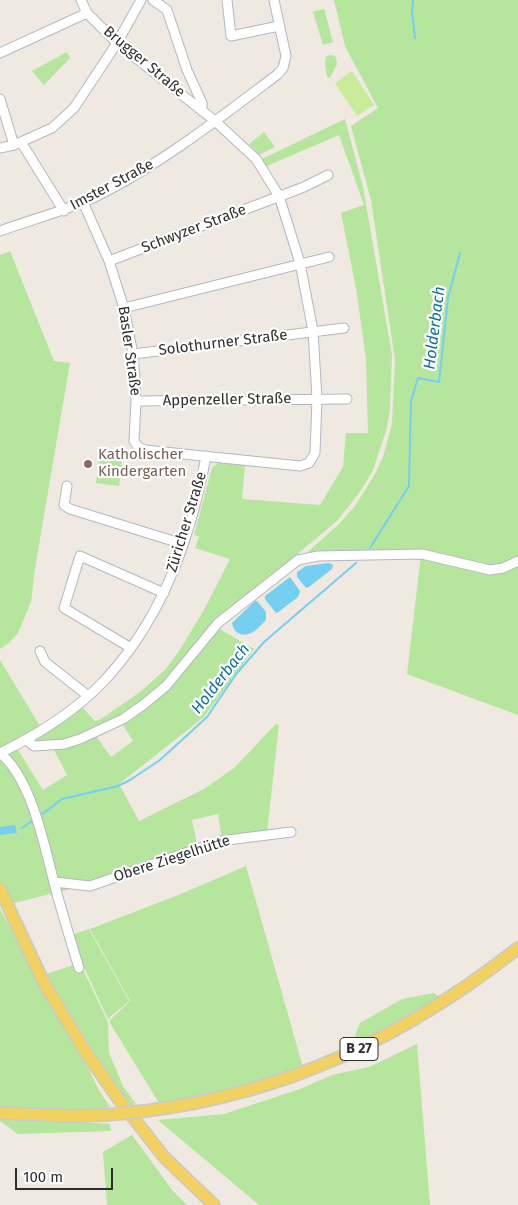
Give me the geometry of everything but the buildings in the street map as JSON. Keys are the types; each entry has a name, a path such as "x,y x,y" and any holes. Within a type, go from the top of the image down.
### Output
{"main road":[{"path":"0,889 44,983 85,1051 117,1097 164,1157 214,1205"},
{"name":"B 27","path":"0,1113 50,1116 106,1116 181,1106 232,1095 289,1078 339,1059 427,1013 468,986 518,948"}],"street":[{"name":"Brugger Straße","path":"81,0 87,13 117,43 215,121"},
{"path":"0,148 17,144 52,128 74,108 117,43 141,0"},
{"name":"Brugger Straße","path":"153,0 167,10 186,70 202,103 202,111"},
{"path":"227,0 231,36 279,26"},
{"name":"Imster Straße","path":"0,231 64,211 146,169 278,74 283,68 286,56 274,0"},
{"path":"0,53 87,13"},
{"path":"0,99 17,144 64,211"},
{"name":"Basler Straße","path":"83,202 109,261 124,308 133,354 136,402 134,442 138,447 145,450 300,466 309,463 315,454 317,399 313,331 300,264 279,196 256,159 215,121"},
{"path":"279,196 304,187 328,175"},
{"name":"Schwyzer Straße","path":"109,261 279,196"},
{"path":"124,308 329,257"},
{"path":"313,331 344,328"},
{"name":"Solothurner Straße","path":"133,354 313,331"},
{"path":"317,399 346,399"},
{"name":"Appenzeller Straße","path":"136,402 317,399"},
{"name":"Züricher Straße","path":"0,753 27,740 87,695 102,682 131,648 164,593 183,544 206,456"},
{"path":"68,486 64,505 70,509 183,544"},
{"path":"27,740 34,746 64,744 80,739 124,719 166,686 218,623 298,560 338,555 422,554 490,570 504,568 518,561"},
{"path":"131,648 64,608 80,556 164,593"},
{"path":"40,651 45,662 87,695"},
{"path":"0,753 21,779 28,796 79,968"},
{"name":"Obere Ziegelhütte","path":"54,882 90,886 220,841 291,832"}],"green space":[{"path":"334,0 518,0 518,559 491,568 422,552 301,558 339,524 355,506 383,457 392,424 395,360 371,200 351,126 378,108 345,46"},
{"path":"324,9 333,42 323,45 313,12"},
{"path":"67,52 70,58 44,85 32,71"},
{"path":"332,55 336,57 337,64 330,78 327,77 325,64 326,56"},
{"path":"352,71 374,105 357,116 335,83"},
{"path":"345,119 363,187 392,355 390,410 386,431 373,470 362,489 338,520 244,599 163,686 126,713 79,738 52,743 35,742 37,738 81,706 95,721 101,719 140,692 166,669 181,648 205,608 230,559 195,548 199,537 194,535 212,468 218,463 245,465 242,499 320,505 343,467 346,433 368,433 366,359 356,288 341,213 364,205 339,135 267,166 262,159"},
{"path":"264,132 275,147 259,155 249,144"},
{"path":"10,251 54,361 70,363 35,568 31,602 18,633 0,649 0,255"},
{"path":"100,449 123,451 119,486 96,483"},
{"path":"421,555 491,571 518,562 518,715 407,674"},
{"path":"218,628 254,649 204,717 119,784 139,821 204,789 234,768 276,724 279,725 267,833 222,839 218,814 192,820 198,848 91,884 10,904 0,884 0,756 18,750 43,790 67,775 52,746 95,735 111,757 133,741 121,722 145,707"},
{"path":"0,660 40,726 0,747"},
{"path":"246,866 304,1071 162,1108 110,1023 110,1020 130,1001 90,929 181,894"},
{"path":"0,909 110,1107 73,1113 0,1109"},
{"path":"89,929 129,1001 108,1019 83,965 72,935"},
{"path":"80,963 108,1022 109,1053 123,1086 136,1104 127,1106 46,974"},
{"path":"434,993 443,1001 347,1054 360,1023 402,999"},
{"path":"417,1044 430,1205 259,1205 158,1120 224,1114 300,1089 332,1075 369,1067"},
{"path":"0,1117 110,1124 111,1131 18,1134 0,1121"},
{"path":"132,1135 173,1191 187,1205 107,1205 103,1152"}],"water":[{"path":"329,563 333,565 332,569 309,587 306,588 297,577 297,572 306,566"},
{"path":"290,577 300,591 298,597 277,613 265,599 265,596"},
{"path":"255,601 266,612 266,620 250,633 238,633 232,623"},
{"path":"15,825 17,833 0,835 0,827"}],"waterway":[{"name":"Holderbach","path":"413,0 412,13 415,38"},
{"name":"Holderbach","path":"370,548 409,486 411,401 418,378 439,382 448,298 460,253"},
{"name":"Holderbach","path":"40,816 62,799 118,786 160,760 207,717 237,673 264,642 356,563"},
{"path":"22,828 32,821"}],"place":[{"name":"Katholischer Kindergarten","path":"88,464"}]}
